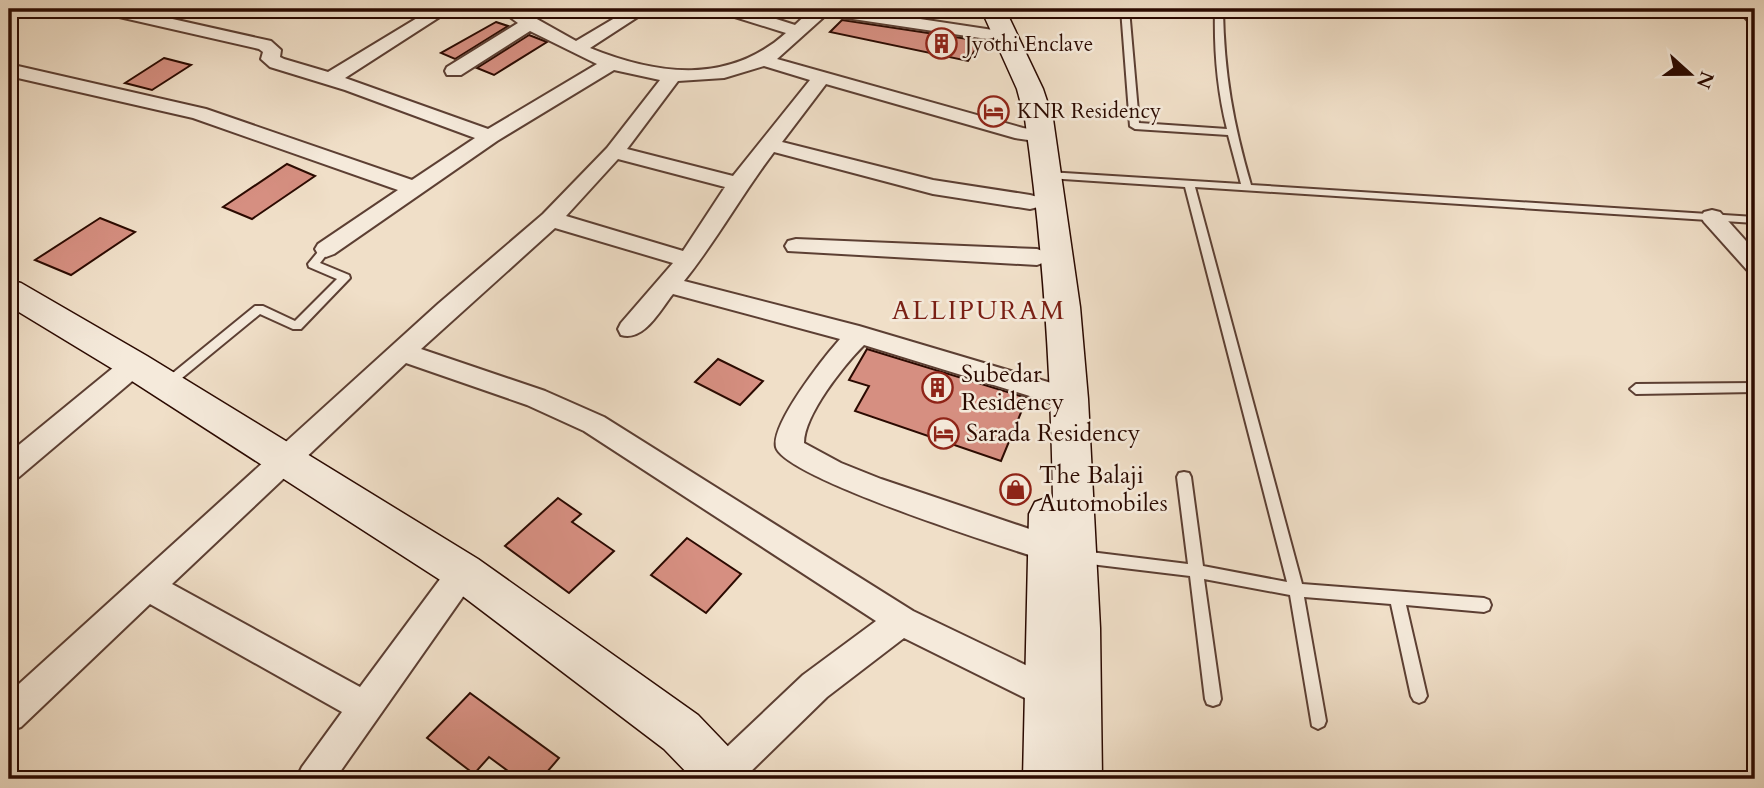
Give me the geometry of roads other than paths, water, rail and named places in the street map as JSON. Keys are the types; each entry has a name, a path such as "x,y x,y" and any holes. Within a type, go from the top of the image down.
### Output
{"main road":[{"path":"985,17 1032,135 1039,188 1063,307 1070,399 1062,552 1049,693 1048,779"},
{"path":"1039,188 1037,257 1062,552 1078,640 1077,779"},
{"path":"9,291 150,375 463,572 681,733 724,777"}],"street":[{"path":"106,9 244,38 272,50 270,59 277,64 330,79 490,137"},
{"path":"330,79 444,9"},
{"path":"507,9 612,63 637,72 671,78 707,75 762,60 821,9 985,17"},
{"path":"578,47 642,9"},
{"path":"727,9 797,31"},
{"path":"454,71 530,23"},
{"path":"762,60 1032,135"},
{"path":"326,249 490,137 612,63"},
{"path":"9,69 199,113 413,188"},
{"path":"630,329 688,260 738,184 823,76"},
{"path":"9,715 146,586 551,219 614,152 671,78"},
{"path":"770,145 933,187 1039,188"},
{"path":"614,152 738,184"},
{"path":"1712,217 1755,265"},
{"path":"551,219 688,260"},
{"path":"796,246 1037,257"},
{"path":"668,285 859,335 1049,392"},
{"path":"859,335 843,351 806,405 789,439 790,449 797,455 887,493 1062,552"},
{"path":"403,352 536,398 594,424 705,492 902,621 1049,693"},
{"path":"9,469 150,375"},
{"path":"314,779 463,572"},
{"path":"146,586 366,708"},
{"path":"724,777 815,687 902,621"}],"lane":[{"path":"1125,9 1135,126 1230,132"},
{"path":"1219,9 1221,83 1230,132 1247,187"},
{"path":"1741,9 1755,23"},
{"path":"1189,183 1296,590 1318,721"},
{"path":"1039,188 1189,183 1755,220"},
{"path":"150,375 259,309 297,326 345,278 313,264 326,249"},
{"path":"1636,389 1755,388"},
{"path":"1184,477 1213,699"},
{"path":"1062,552 1197,570 1296,590 1484,604"},
{"path":"1397,598 1419,696"}],"place":[{"name":"Jyothi Enclave","path":"942,44"},
{"name":"KNR Residency","path":"994,111"},
{"name":"Subedar Residency","path":"938,388"},
{"name":"Sarada Residency","path":"943,433"},
{"name":"The Balaji Automobiles","path":"1016,489"}],"district":[{"name":"ALLIPURAM","path":"979,310"}]}
